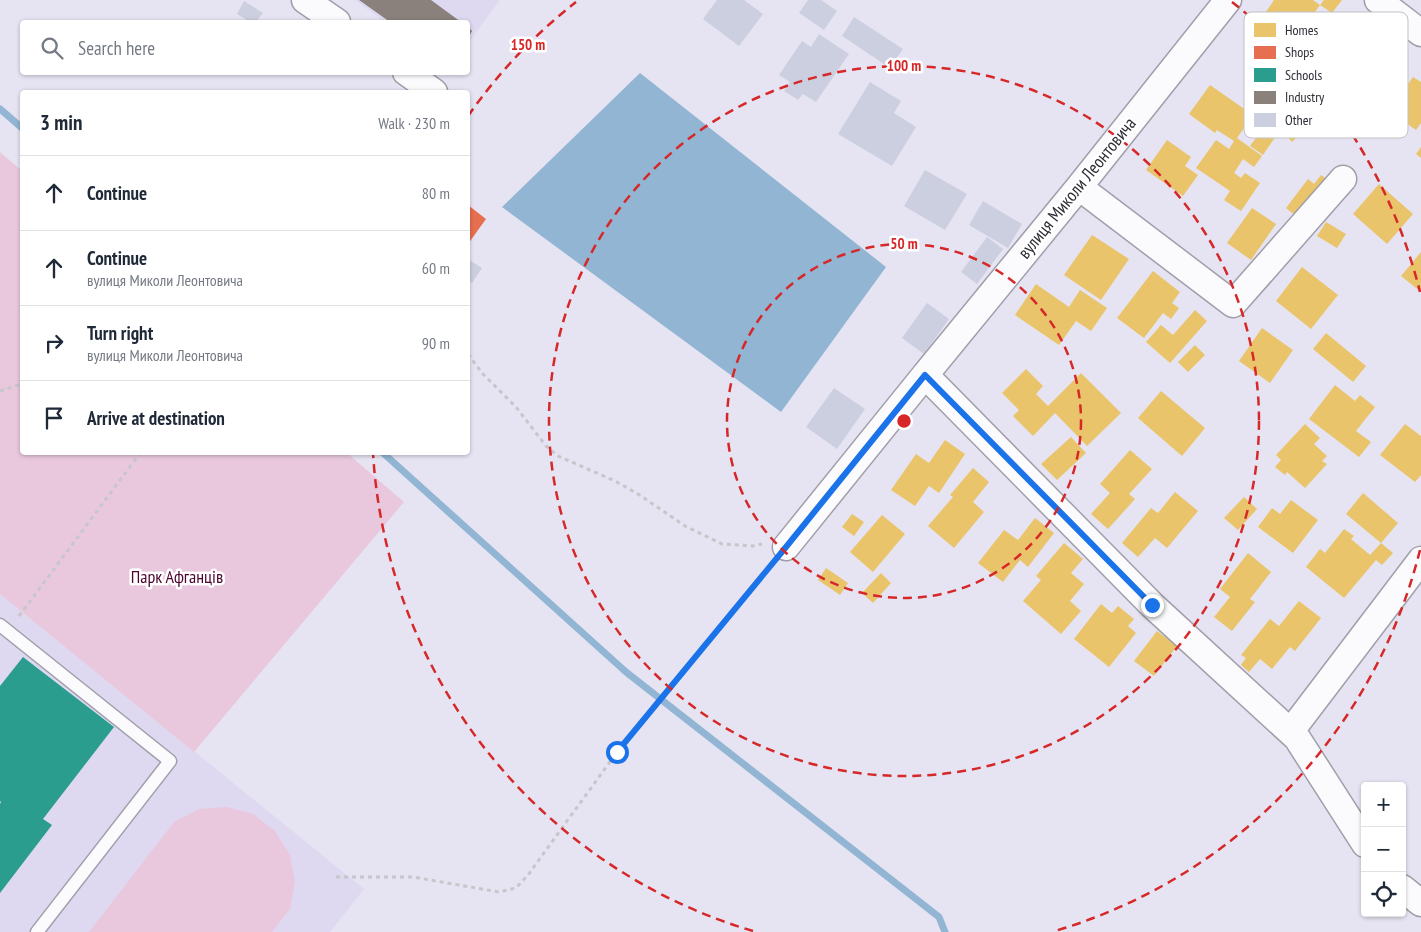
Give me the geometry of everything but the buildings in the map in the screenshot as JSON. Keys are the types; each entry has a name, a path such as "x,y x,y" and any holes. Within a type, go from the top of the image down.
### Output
{"street":[{"path":"305,0 334,20"},
{"name":"вулиця Миколи Леонтовича","path":"790,542 1079,187 1228,0"},
{"path":"1378,0 1394,12"},
{"path":"1408,23 1421,33"},
{"path":"410,75 431,90"},
{"path":"1079,187 1233,304 1344,179"},
{"path":"925,375 1152,605 1291,731 1361,838"},
{"path":"1291,731 1421,560"},
{"path":"1406,891 1421,903"}],"lane":[{"path":"4,628 170,761 37,932"}],"path":[{"path":"470,357 482,373 516,407 546,446 558,456 615,481 638,494 685,526 722,544 753,546 790,542"},
{"path":"0,391 20,385"},
{"path":"4,628 139,455"},
{"path":"336,877 413,877 499,892 516,888 528,875 617,752 790,542"}],"shaded area":[{"path":"355,0 500,0 470,40 470,20 382,20"},
{"path":"0,594 364,889 330,932 0,932"}],"green space":[{"name":"Парк Афганців","path":"0,152 20,169 20,455 349,455 404,502 194,752 0,594"},
{"path":"227,807 253,814 275,831 290,855 295,882 290,909 272,932 89,932 174,822 199,809"}],"water":[{"path":"640,73 886,267 781,412 502,207"}],"waterway":[{"path":"0,109 20,126"},
{"path":"385,455 626,672 939,917 945,932"}],"route":[{"path":"617,752 925,375 1152,605"}]}
